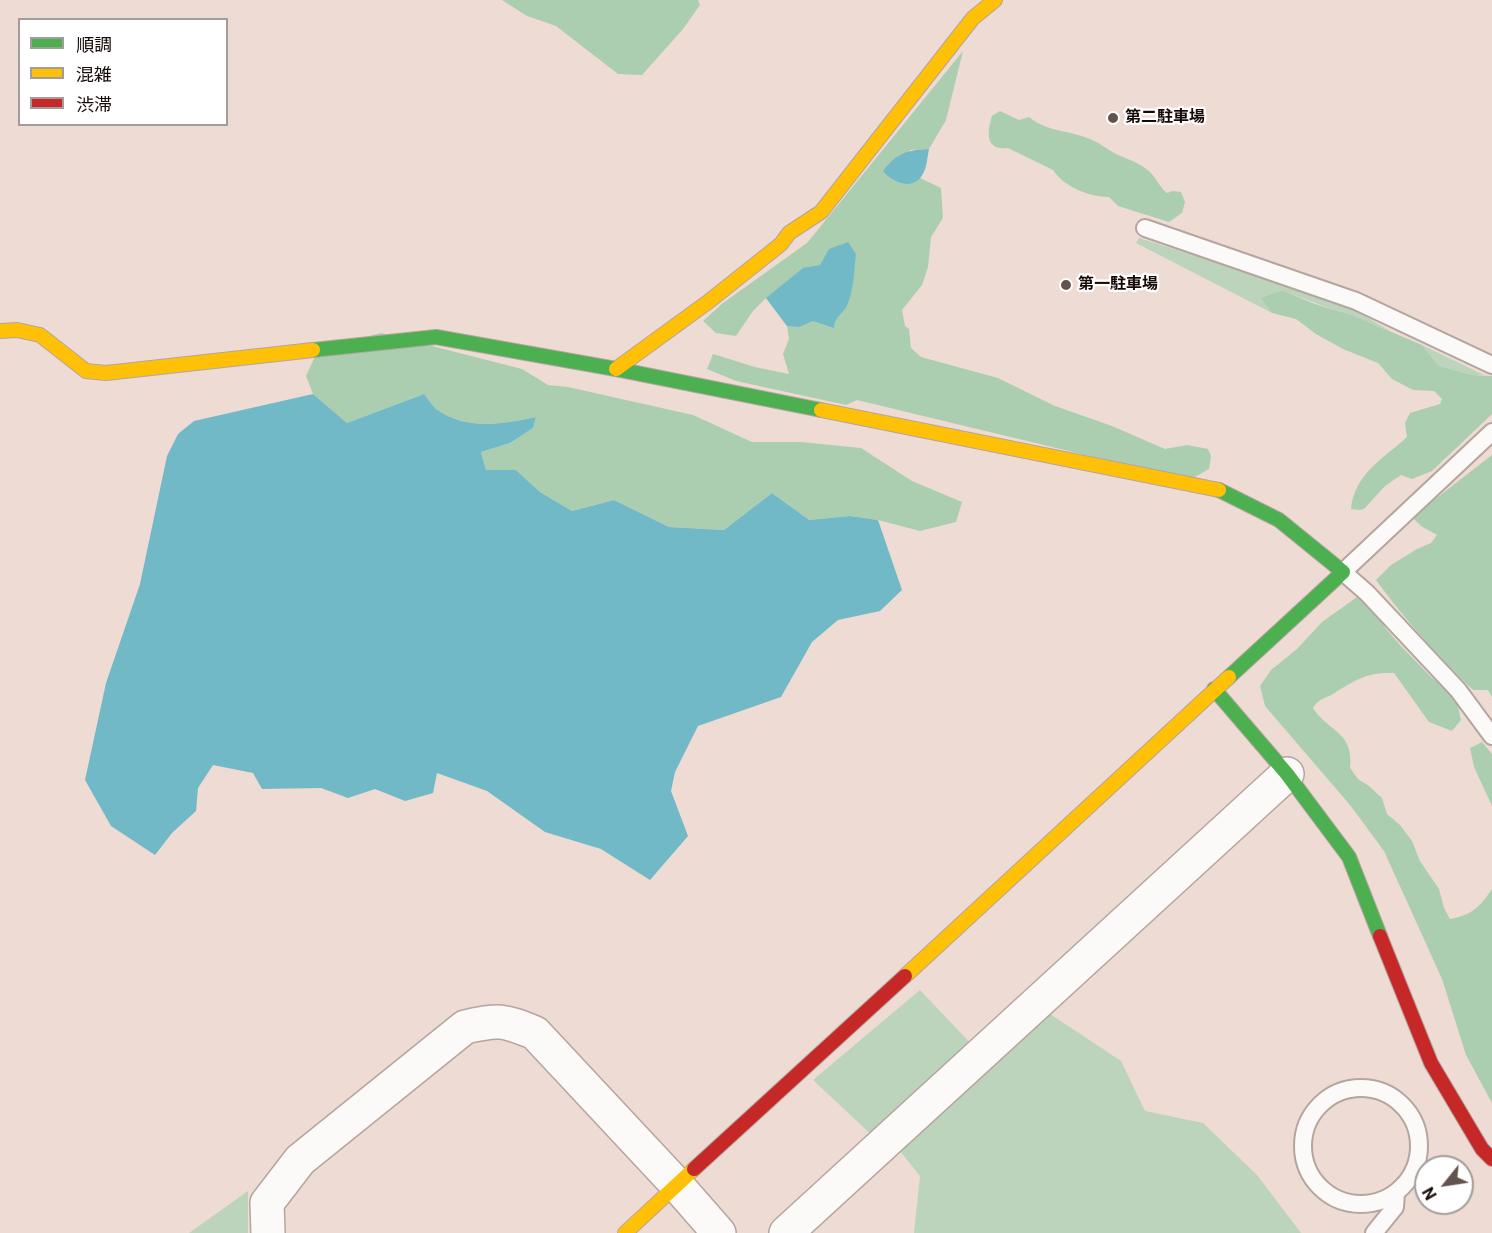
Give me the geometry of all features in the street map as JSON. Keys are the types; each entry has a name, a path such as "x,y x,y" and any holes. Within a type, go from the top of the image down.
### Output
{"street":[{"path":"616,369 708,302 780,244 789,233 821,212 973,18 995,0"},
{"path":"0,331 16,330 40,335 86,371 106,373 436,338 616,369 1217,489 1280,520 1343,572 625,1233"},
{"path":"1214,689 1287,774 1349,857 1431,1063 1482,1149 1492,1160"},
{"path":"786,1233 1287,774"},
{"path":"268,1233 267,1203 300,1160 465,1027 490,1021 506,1022 535,1033 719,1233"}],"lane":[{"path":"1145,228 1356,301 1492,365"},
{"path":"1492,432 1343,572 1367,593 1458,690 1492,736"},
{"path":"1374,1233 1395,1207 1396,1193 1408,1181 1416,1166 1419,1149 1418,1131 1400,1102 1385,1093 1369,1088 1352,1088 1335,1093 1321,1103 1311,1115 1304,1130 1302,1146 1304,1162 1311,1177 1321,1189 1334,1198 1350,1203 1366,1204 1381,1201 1396,1193"}],"green space":[{"path":"502,0 698,0 700,5 683,29 642,75 618,74 556,26 527,16"},
{"path":"963,51 946,120 929,149 910,150 912,183 920,178 941,188 943,218 931,237 928,267 922,285 902,310 905,326 909,329 911,348 921,357 998,378 1055,406 1112,426 1165,449 1187,445 1208,449 1211,456 1209,469 1193,478 1110,461 857,400 846,405 736,381 707,369 713,354 755,367 789,374 783,354 789,339 787,326 766,298 753,311 736,336 716,333 703,321 723,303 807,243"},
{"path":"1000,111 1019,120 1029,117 1043,126 1090,139 1139,164 1150,172 1167,193 1181,192 1185,202 1182,213 1169,222 1118,206 1109,197 1086,193 1071,186 1053,170 1008,148 995,147 990,139 989,128 992,116"},
{"path":"1139,238 1316,294 1353,309 1390,331 1282,290 1260,298 1272,313 1136,243"},
{"path":"1282,290 1312,303 1354,316 1422,345 1439,366 1472,375 1492,376 1492,414 1432,471 1412,479 1401,475 1385,486 1364,509 1351,509 1353,497 1364,476 1407,437 1405,423 1410,413 1440,404 1442,399 1434,391 1413,390 1392,379 1378,363 1343,349 1316,334 1296,319 1272,313 1260,298"},
{"path":"381,333 522,369 548,385 568,387 693,415 752,442 801,442 861,448 912,481 962,502 956,522 920,531 878,520 850,516 809,520 772,493 724,530 669,527 614,500 572,511 540,492 516,470 486,470 481,452 510,443 533,428 536,417 485,424 460,421 436,409 424,394 347,423 313,394 306,376 318,350"},
{"path":"1422,345 1484,375 1472,375 1439,366"},
{"path":"1492,455 1492,697 1488,690 1473,690 1460,677 1410,623 1376,580 1391,565 1431,543 1437,535 1421,526 1412,517"},
{"path":"1357,597 1373,607 1386,629 1400,645 1431,677 1456,697 1461,720 1452,731 1429,722 1394,673 1370,675 1357,680 1321,700 1313,708 1344,739 1348,746 1350,768 1358,779 1382,798 1387,814 1400,825 1412,841 1420,861 1439,889 1444,908 1450,919 1475,909 1492,889 1492,1103 1466,1055 1442,979 1384,851 1350,805 1265,706 1260,686 1271,670 1297,649 1322,622"},
{"path":"1482,742 1492,754 1492,806 1474,767 1470,748"},
{"path":"920,990 975,1048 876,1139 813,1080"},
{"path":"1047,1012 1121,1061 1145,1111 1203,1123 1257,1175 1301,1233 914,1233 920,1176 900,1151"},
{"path":"248,1191 248,1233 189,1233"}],"water":[{"path":"929,149 924,171 917,181 901,183 883,171 893,160 903,154 914,150"},
{"path":"848,242 856,254 853,285 847,306 836,320 834,328 813,321 799,327 787,326 766,298 803,268 820,265 829,249"},
{"path":"313,394 347,423 424,394 436,409 460,421 485,424 536,417 533,428 510,443 481,452 486,470 516,470 540,492 572,511 614,500 669,527 724,530 772,493 809,520 850,516 878,520 902,590 880,611 838,620 812,642 781,697 698,726 675,772 671,791 688,836 650,880 601,849 545,832 487,791 437,773 433,793 405,801 375,789 348,798 321,788 262,789 253,773 213,765 198,788 196,811 172,833 155,855 111,826 85,780 106,683 140,584 167,456 178,434 194,421"}],"traffic: fast":[{"path":"313,350 436,337 616,369 821,410"},
{"path":"1219,490 1279,520 1343,572 1229,677"},
{"path":"1214,689 1287,774 1349,857 1380,936"}],"traffic: slow":[{"path":"616,369 708,302 781,244 789,233 821,212 973,18 995,0"},
{"path":"0,331 17,330 40,335 86,371 106,373 313,350"},
{"path":"821,410 1219,490"},
{"path":"905,976 1229,677"},
{"path":"625,1233 694,1169"}],"traffic: jam":[{"path":"1380,936 1431,1063 1482,1149 1492,1159"},
{"path":"694,1169 905,976"}],"place":[{"name":"第二駐車場","path":"1113,118"},
{"name":"第一駐車場","path":"1066,285"}]}
